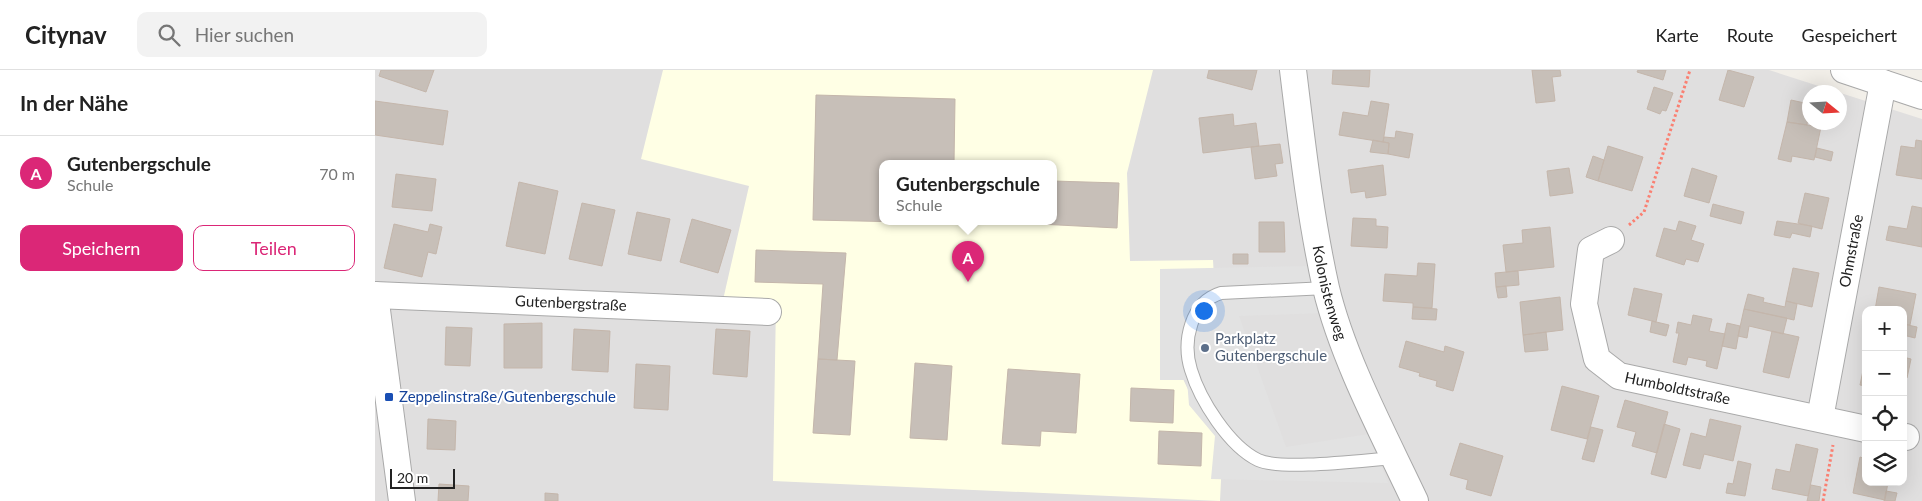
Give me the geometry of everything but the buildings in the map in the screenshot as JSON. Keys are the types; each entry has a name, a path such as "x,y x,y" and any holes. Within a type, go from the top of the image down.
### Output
{"street":[{"name":"Kolonistenweg","path":"1293,70 1306,174 1327,288 1355,370 1415,501"},
{"path":"1844,70 1922,96"},
{"name":"Ohmstraße","path":"1829,420 1883,83"},
{"name":"Humboldtstraße","path":"1611,240 1591,250 1585,304 1597,359 1619,376 1862,428"},
{"path":"375,295 402,501"},
{"name":"Gutenbergstraße","path":"375,295 768,312"}],"lane":[{"path":"1327,288 1221,293 1210,297 1199,306 1190,326 1190,368 1199,391 1225,429 1241,448 1259,460 1280,465 1395,458"}],"path":[{"path":"1611,240 1644,212 1689,70"},
{"path":"1823,501 1829,420"}],"shaded area":[{"path":"375,70 1769,70 1816,85 1802,85 1802,130 1847,130 1847,95 1922,119 1922,501 375,501"},
{"path":"663,70 1153,70 1127,173 1130,261 1213,260 1214,278 1178,368 1190,394 1223,438 1220,501 773,481 776,303 723,300 749,186 641,159"},
{"name":"Parkplatz Gutenbergschule","path":"1312,266 1324,313 1239,316 1286,447 1369,434 1388,483 1211,479 1215,436 1189,405 1187,380 1160,380 1160,269"}],"place":[{"name":"Gutenbergschule","path":"968,282"},
{"name":"Parkplatz Gutenbergschule","path":"1205,348"},
{"name":"Zeppelinstraße/Gutenbergschule","path":"389,397"}]}
